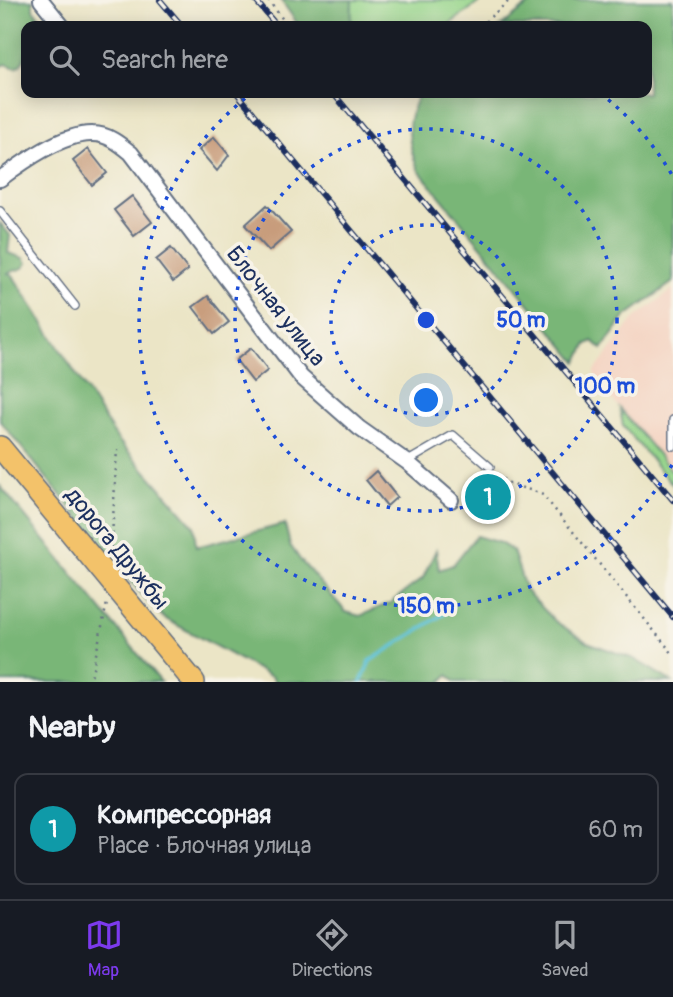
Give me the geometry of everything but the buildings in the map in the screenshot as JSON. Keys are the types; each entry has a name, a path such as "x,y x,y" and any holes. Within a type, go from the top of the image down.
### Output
{"main road":[{"name":"дорога Дружбы","path":"0,447 194,682"}],"street":[{"path":"41,0 58,21"},
{"name":"Блочная улица","path":"2,172 61,142 81,135 101,135 131,153 301,377 359,428 407,461 451,500"}],"lane":[{"path":"0,211 75,306"},
{"path":"673,420 673,446"},
{"path":"407,461 453,435 490,467"}],"path":[{"path":"268,0 284,21"},
{"path":"486,21 510,0"},
{"path":"490,467 515,488 525,488 543,495 673,654"}],"shaded area":[{"path":"673,289 673,472 596,380 594,372 634,319"}],"green space":[{"path":"0,0 33,0 33,9 43,21 21,21 21,63 16,68 6,64 0,66"},
{"path":"281,0 352,0 351,21 296,21"},
{"path":"352,0 482,0 454,21 351,21"},
{"path":"538,0 673,0 673,282 625,317 602,349 593,341 587,344 577,362 419,171 410,141 409,122 418,98 652,98 652,21 507,21"},
{"path":"0,223 10,235 8,253 24,258 27,263 23,268 8,273 13,276 118,440 194,526 196,547 285,524 290,545 301,561 346,612 360,616 390,603 423,578 436,550 439,570 453,565 476,536 500,543 513,551 526,591 555,621 587,642 634,659 672,682 455,682 448,675 441,682 275,682 272,677 164,618 146,600 0,421"},
{"path":"620,409 673,472 673,485 623,426"},
{"path":"0,486 161,682 0,682"}],"waterway":[{"path":"361,682 370,661 450,610"}],"railway":[{"path":"160,0 178,21"},
{"path":"255,0 273,21"},
{"path":"241,98 673,617"},
{"path":"337,98 673,500"}],"place":[{"name":"Компрессорная","path":"488,497"}]}
